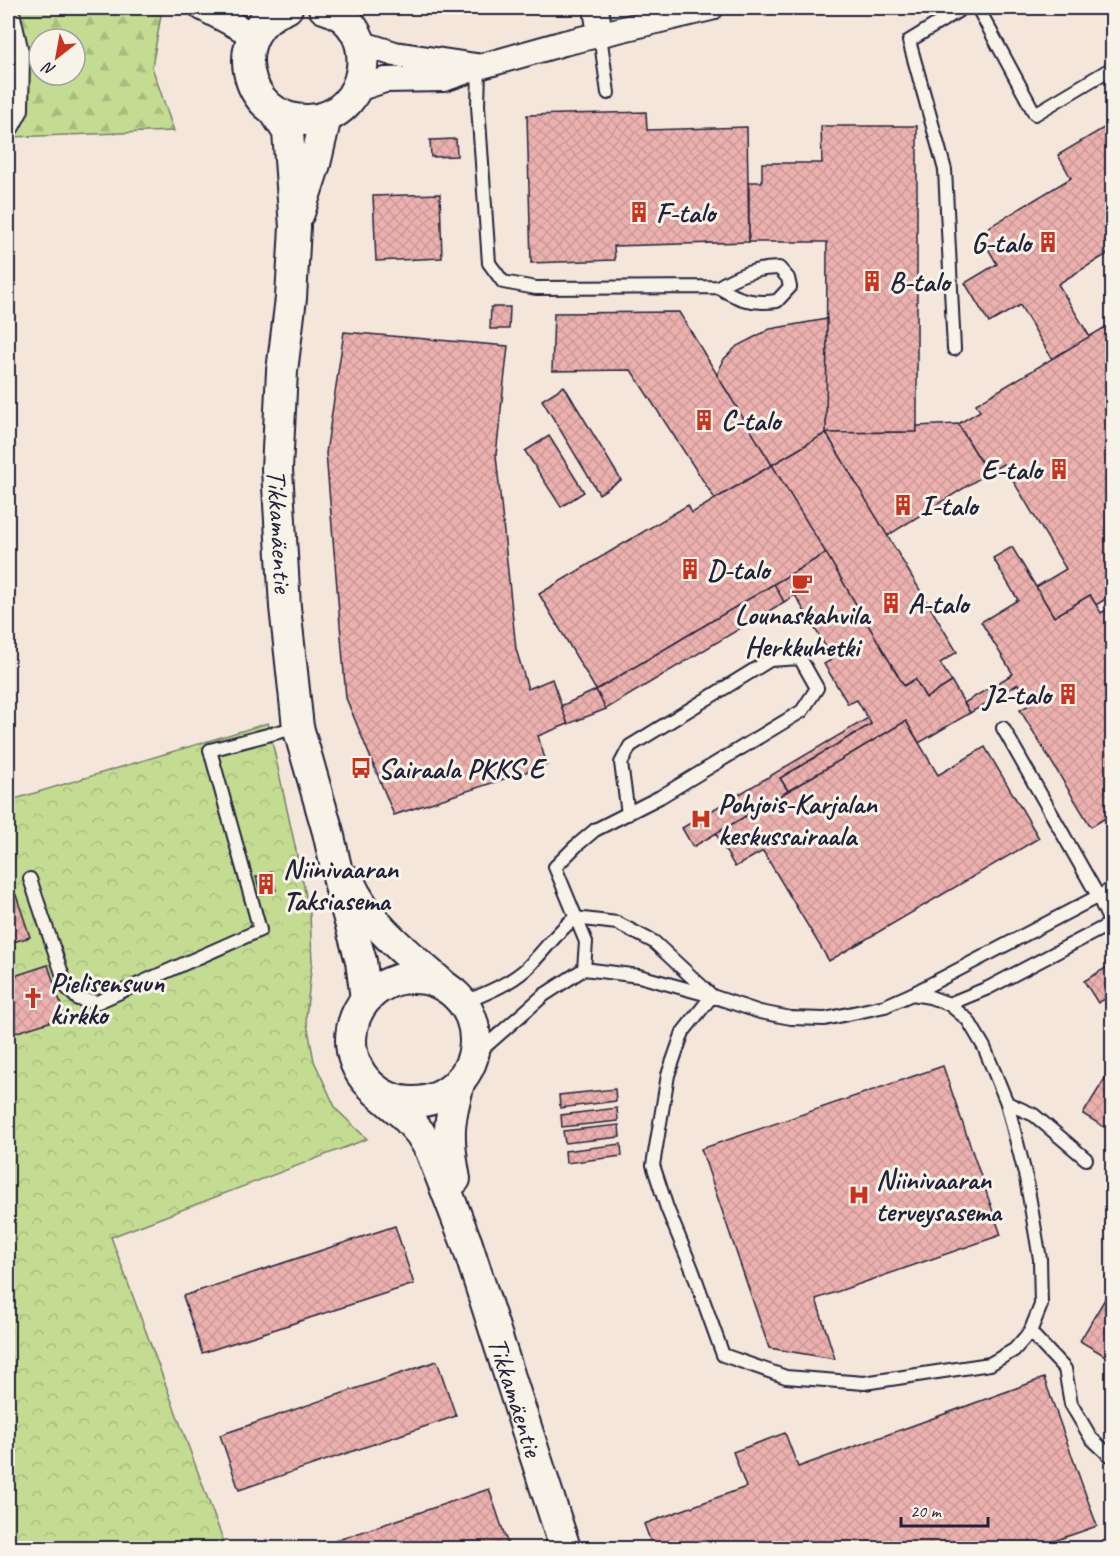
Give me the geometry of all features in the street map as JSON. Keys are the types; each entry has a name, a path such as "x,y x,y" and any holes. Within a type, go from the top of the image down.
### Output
{"street":[{"path":"202,8 253,35 264,21 282,8"},
{"path":"275,112 291,118 309,120 326,117 344,105 357,89 364,58 360,43 353,29 343,17 327,8"},
{"path":"596,8 600,35"},
{"path":"357,89 385,80 444,79 564,43 711,8"},
{"path":"8,17 17,57 16,109 8,124"},
{"name":"Tikkamäentie","path":"253,35 248,52 247,69 252,86 262,101 275,112 288,132 295,227 291,298 282,370 277,469 285,607 298,727 361,961 366,999"},
{"path":"360,43 395,54 478,67"},
{"name":"Tikkamäentie","path":"295,227 315,164 326,117"},
{"name":"Tikkamäentie","path":"328,832 353,892 378,925 456,997"},
{"path":"407,978 430,980 456,997 470,1016 475,1044 466,1069 446,1093 429,1100 411,1102 393,1099 376,1090 362,1076 353,1057 350,1036 355,1016 366,999 385,985 407,978"},
{"name":"Tikkamäentie","path":"466,1069 449,1121 449,1143 467,1244"},
{"name":"Tikkamäentie","path":"376,1090 403,1114 431,1150 467,1244 565,1548"}],"lane":[{"path":"954,349 945,170 909,41 963,8"},
{"path":"978,8 1035,114 1113,68"},
{"path":"600,35 608,93"},
{"path":"478,67 478,106 489,263 503,282 536,288 718,287 738,299 760,303 777,301 790,287 788,278 779,268 765,268 737,275 718,287"},
{"path":"584,969 585,942 555,867 595,830 628,814 660,798 802,711 817,688 800,658 770,660 630,746 621,763 628,814"},
{"path":"30,879 67,988 78,999 98,1002 260,930 210,750 298,727"},
{"path":"949,1004 988,988 1112,924 1003,729"},
{"path":"466,1069 544,995 584,969 639,976 760,1012 791,1018 825,1019 885,1006 912,994 1113,889"},
{"path":"456,997 495,988 523,972 564,926 575,918 617,923 654,942 712,996"},
{"path":"712,996 683,1032 668,1075 653,1165 667,1208 723,1354 786,1377 864,1383 990,1364 1014,1350 1030,1332 1041,1305 1040,1260 1026,1178 1007,1102 984,1047 968,1020 949,1004 930,997 912,994"},
{"path":"1007,1102 1034,1114 1086,1159"},
{"path":"1030,1332 1065,1369 1071,1404 1087,1440 1113,1456"}],"green space":[{"path":"8,8 124,8 161,15 152,67 174,131 12,137 19,109"},
{"path":"268,723 310,914 312,961 306,1018 314,1061 336,1109 367,1139 111,1237 226,1548 8,1548 8,801"}],"building":[{"name":"F-talo","path":"646,112 647,130 747,127 749,242 614,246 615,260 531,263 527,115"},
{"name":"G-talo","path":"1112,123 1112,251 1058,284 1090,337 1052,359 1020,305 989,323 965,283 997,264 979,233 1071,178 1058,155"},
{"name":"B-talo","path":"821,126 917,126 917,432 826,433 827,242 749,242 749,182 762,182 762,163 822,163"},
{"path":"456,139 457,156 431,157 430,140"},
{"path":"440,194 442,258 376,261 373,196"},
{"path":"491,307 510,307 509,329 490,329"},
{"name":"C-talo","path":"679,312 772,465 715,499 631,370 552,371 554,313"},
{"path":"827,319 826,433 772,465 717,375 724,359 737,346 770,329"},
{"name":"E-talo","path":"1112,323 1112,595 1096,605 1090,595 1054,617 1036,587 1066,569 1003,464 988,473 958,424 980,411 976,404"},
{"path":"344,332 508,346 496,455 516,649 528,689 552,679 568,724 538,736 547,765 394,815 346,698 326,453"},
{"path":"564,386 621,480 599,494 542,400"},
{"name":"I-talo","path":"958,424 988,473 887,536 826,433 917,432 917,426"},
{"name":"A-talo","path":"826,433 957,652 940,663 952,682 926,698 915,679 904,686 772,465"},
{"path":"549,436 584,492 561,507 525,451"},
{"name":"D-talo","path":"772,465 826,553 596,690 539,594 688,505 692,513"},
{"name":"J2-talo","path":"1012,547 1054,617 1090,595 1101,613 1112,606 1112,814 1091,827 1020,710 1031,704 1018,684 970,713 964,703 1013,674 981,622 1018,600 993,558"},
{"path":"826,553 904,686 915,679 926,698 952,682 970,713 919,743 906,721 788,791 780,778 871,724 857,700 848,704 824,664 833,659 795,595 784,602 774,584"},
{"path":"774,584 784,602 606,709 596,690"},
{"path":"596,690 606,709 568,724 561,706"},
{"path":"868,718 871,724 780,778 788,791 693,847 682,828"},
{"path":"906,721 938,775 985,747 1039,838 829,961 763,851 735,867 716,834"},
{"name":"Niinivaaran Taksiasema","path":"271,872 276,890 261,895 256,877"},
{"path":"16,895 30,937 13,942 8,925 8,897"},
{"path":"1112,964 1112,995 1098,1003 1084,981"},
{"name":"Pielisensuun kirkko","path":"48,965 65,1017 8,1035 8,978"},
{"path":"943,1066 1001,1235 816,1299 835,1359 769,1348 701,1149"},
{"path":"1112,1067 1112,1132 1083,1114"},
{"path":"615,1089 616,1101 560,1108 559,1095"},
{"path":"617,1108 618,1121 562,1127 561,1115"},
{"path":"619,1125 620,1137 565,1143 563,1131"},
{"path":"621,1144 622,1156 566,1163 565,1151"},
{"path":"395,1226 414,1284 202,1353 183,1296"},
{"path":"1112,1287 1112,1360 1080,1341"},
{"path":"437,1361 456,1416 239,1490 220,1435"},
{"path":"1044,1378 1097,1526 1034,1548 653,1548 644,1524 746,1487 733,1452 785,1433 798,1467"},
{"path":"489,1489 509,1548 314,1548"}],"place":[{"name":"F-talo","path":"639,212"},
{"name":"G-talo","path":"1048,242"},
{"name":"B-talo","path":"872,281"},
{"name":"C-talo","path":"704,420"},
{"name":"E-talo","path":"1059,469"},
{"name":"I-talo","path":"903,505"},
{"name":"D-talo","path":"690,569"},
{"name":"Lounaskahvila Herkkuhetki","path":"802,583"},
{"name":"A-talo","path":"891,603"},
{"name":"J2-talo","path":"1068,694"},
{"name":"Sairaala PKKS E","path":"361,768"},
{"name":"Pohjois-Karjalan keskussairaala","path":"701,819"},
{"name":"Niinivaaran Taksiasema","path":"266,884"},
{"name":"Pielisensuun kirkko","path":"33,998"},
{"name":"Niinivaaran terveysasema","path":"859,1195"}]}
